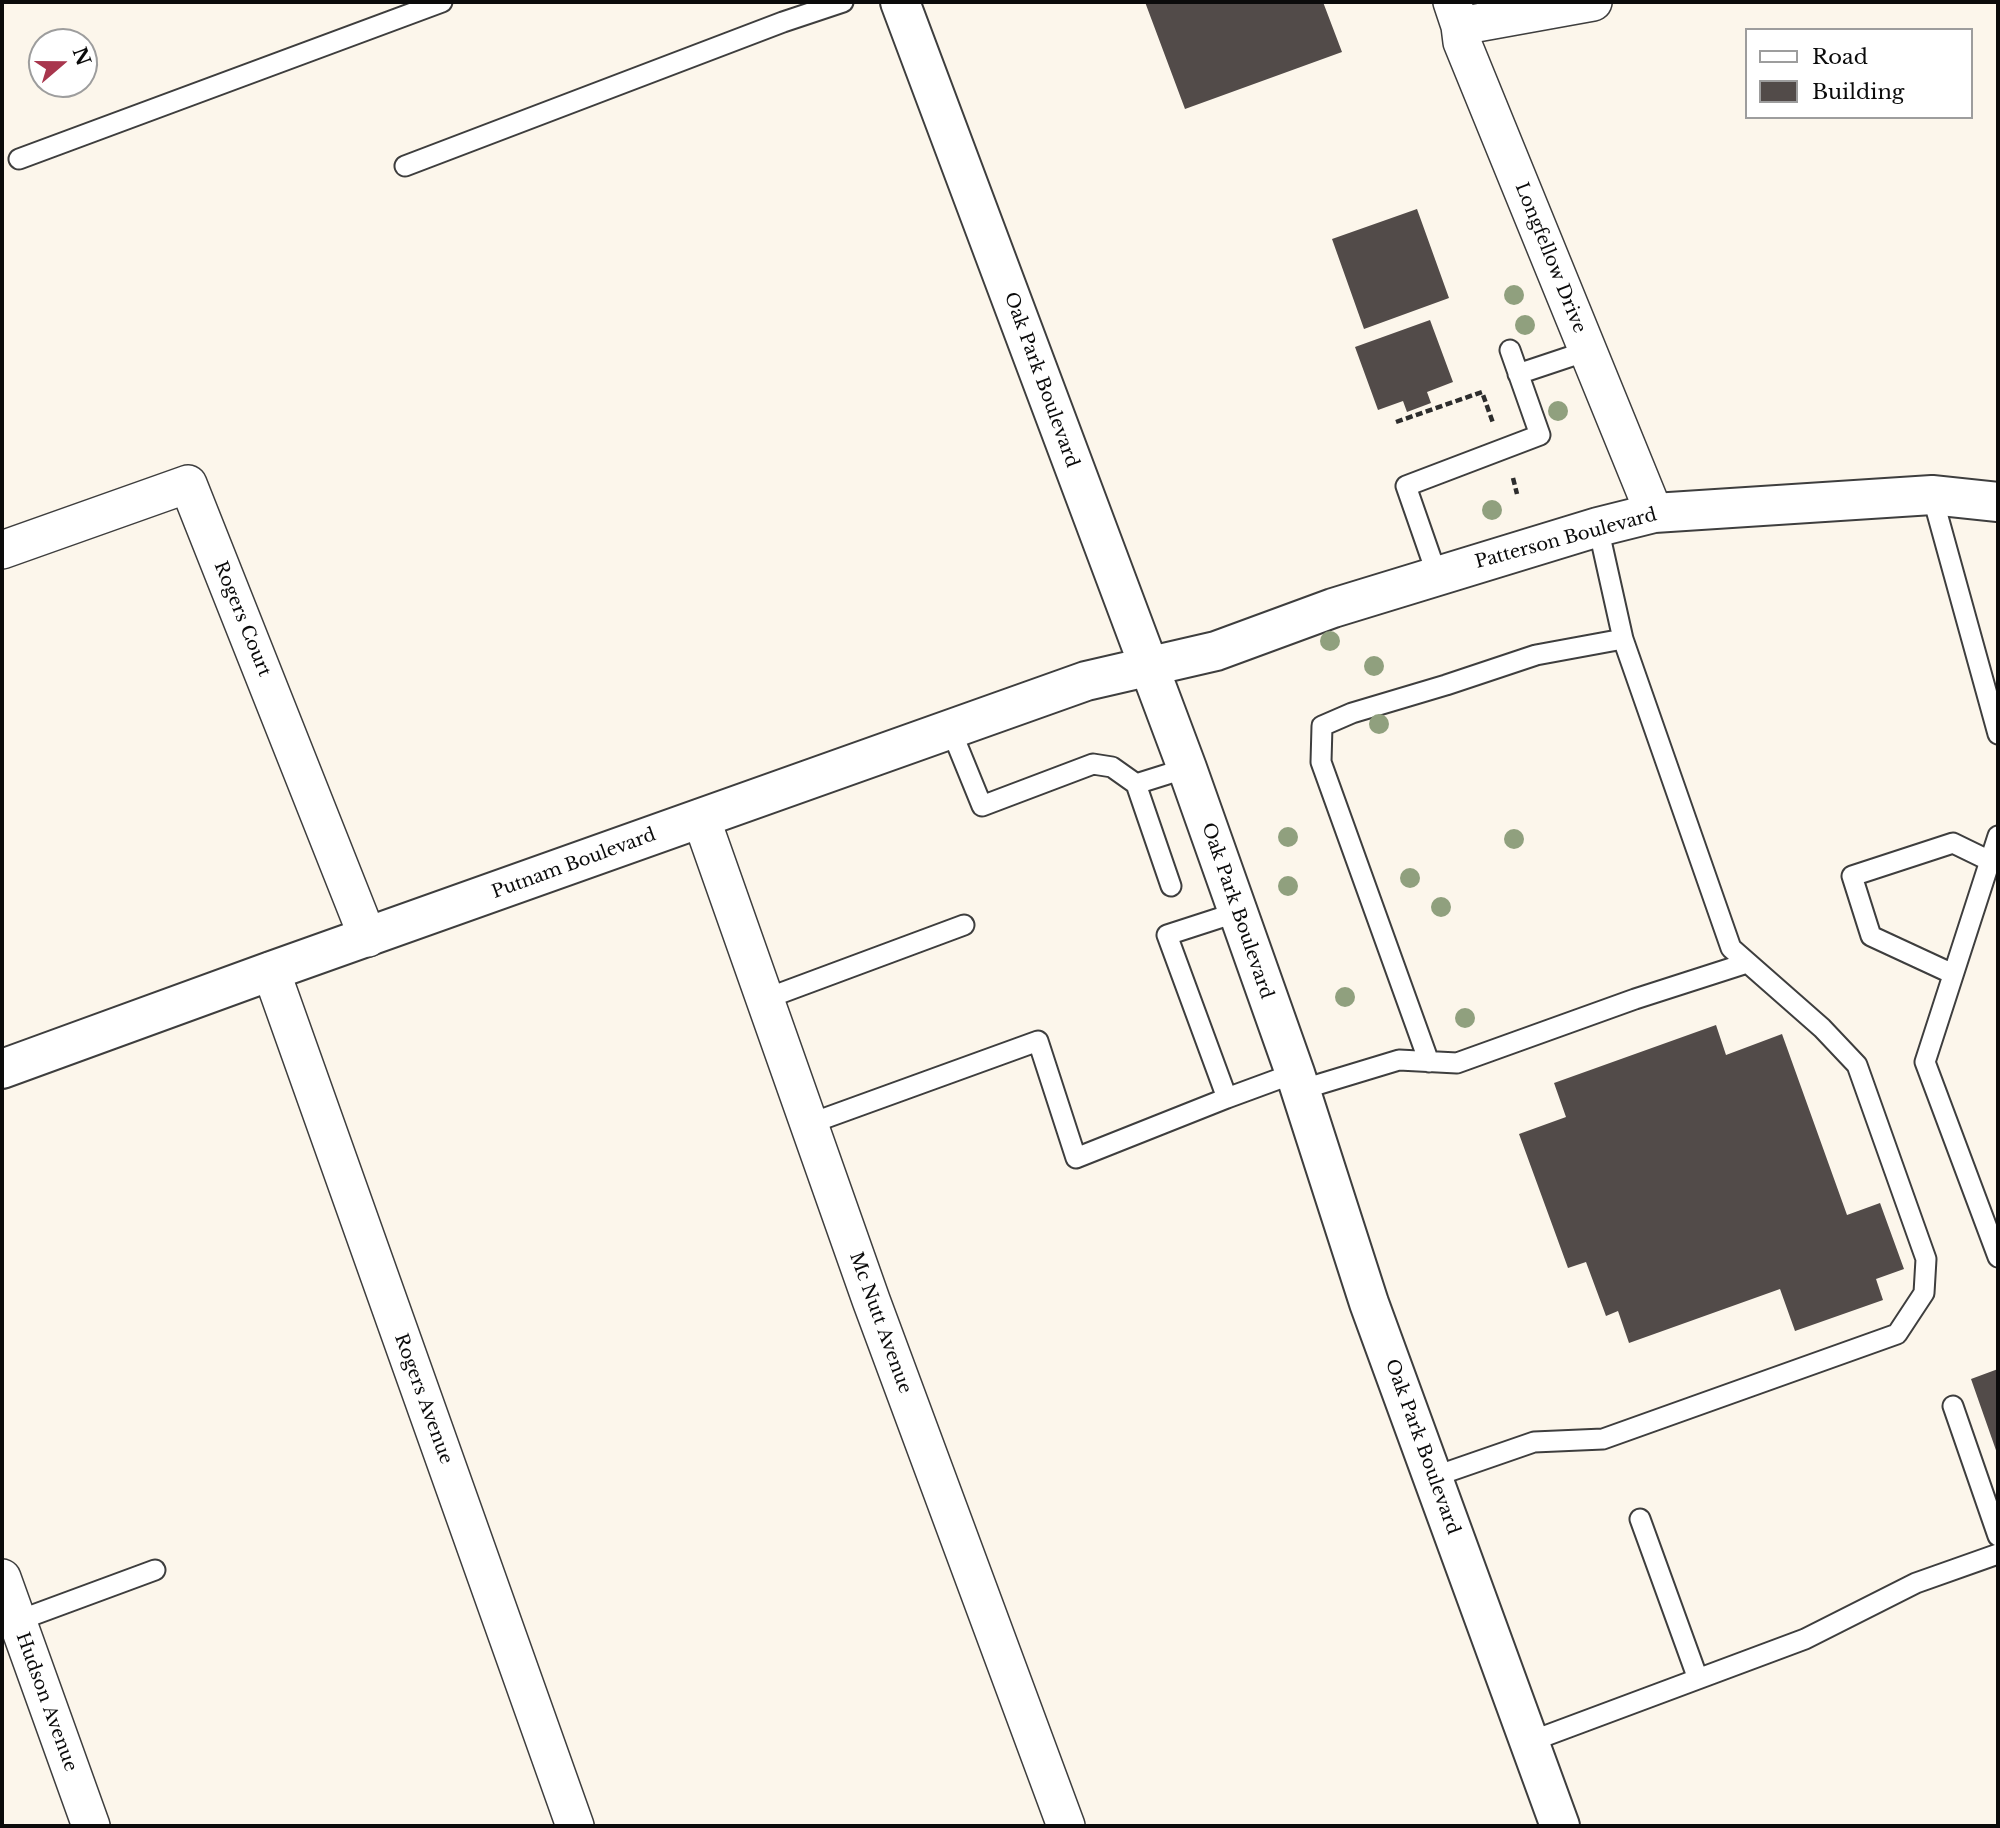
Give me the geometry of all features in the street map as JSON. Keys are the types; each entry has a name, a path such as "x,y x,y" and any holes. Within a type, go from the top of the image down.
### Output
{"street":[{"name":"Oak Park Boulevard","path":"900,2 1187,768 1298,1082 1369,1303 1560,1826"},
{"path":"1456,14 1593,2"},
{"name":"Longfellow Drive","path":"1456,14 1462,42 1654,513"},
{"name":"Rogers Court","path":"2,550 188,484 368,938"},
{"name":"Patterson Boulevard","path":"1148,667 1216,651 1333,608 1437,575 1654,513 1932,495 1998,502"},
{"name":"Putnam Boulevard","path":"2,1069 1086,681 1148,667"},
{"name":"Mc Nutt Avenue","path":"701,818 876,1313 1066,1826"},
{"name":"Rogers Avenue","path":"271,971 575,1826"},
{"name":"Hudson Avenue","path":"2,1578 91,1826"}],"lane":[{"path":"19,159 442,2"},
{"path":"405,166 783,22 843,2"},
{"path":"1437,575 1406,486 1540,435 1510,350"},
{"path":"1518,374 1587,351"},
{"path":"1932,495 1998,734"},
{"path":"1433,1477 1534,1442 1603,1439 1897,1334 1924,1293 1926,1259 1857,1065 1822,1028 1731,948 1623,639 1598,527"},
{"path":"1429,1062 1321,762 1322,726 1352,713 1536,655 1623,639"},
{"path":"951,730 982,806 1093,764 1112,767 1136,784 1171,886"},
{"path":"1136,784 1187,768"},
{"path":"1998,836 1925,1062 1998,1257"},
{"path":"1953,974 1871,936 1852,876 1953,843 1990,861"},
{"path":"1227,1098 1167,935 1238,912"},
{"path":"765,999 964,925"},
{"path":"809,1124 1038,1041 1076,1158 1227,1098 1399,1060 1457,1063 1636,999 1747,963"},
{"path":"1953,1406 1998,1536"},
{"path":"1640,1518 1698,1679"},
{"path":"1529,1742 1805,1639 1916,1583 1998,1554"},
{"path":"17,1621 155,1570"}],"building":[{"path":"1145,2 1323,2 1342,52 1185,109"},
{"path":"1417,209 1449,298 1364,329 1332,239"},
{"path":"1430,320 1453,382 1427,392 1431,403 1407,412 1403,401 1378,410 1355,347"},
{"path":"1716,1025 1726,1055 1782,1034 1847,1215 1880,1203 1904,1269 1876,1279 1883,1300 1795,1331 1780,1289 1629,1343 1618,1311 1606,1316 1586,1262 1568,1268 1519,1134 1566,1117 1554,1083"},
{"path":"1998,1369 1998,1456 1971,1379"}]}
